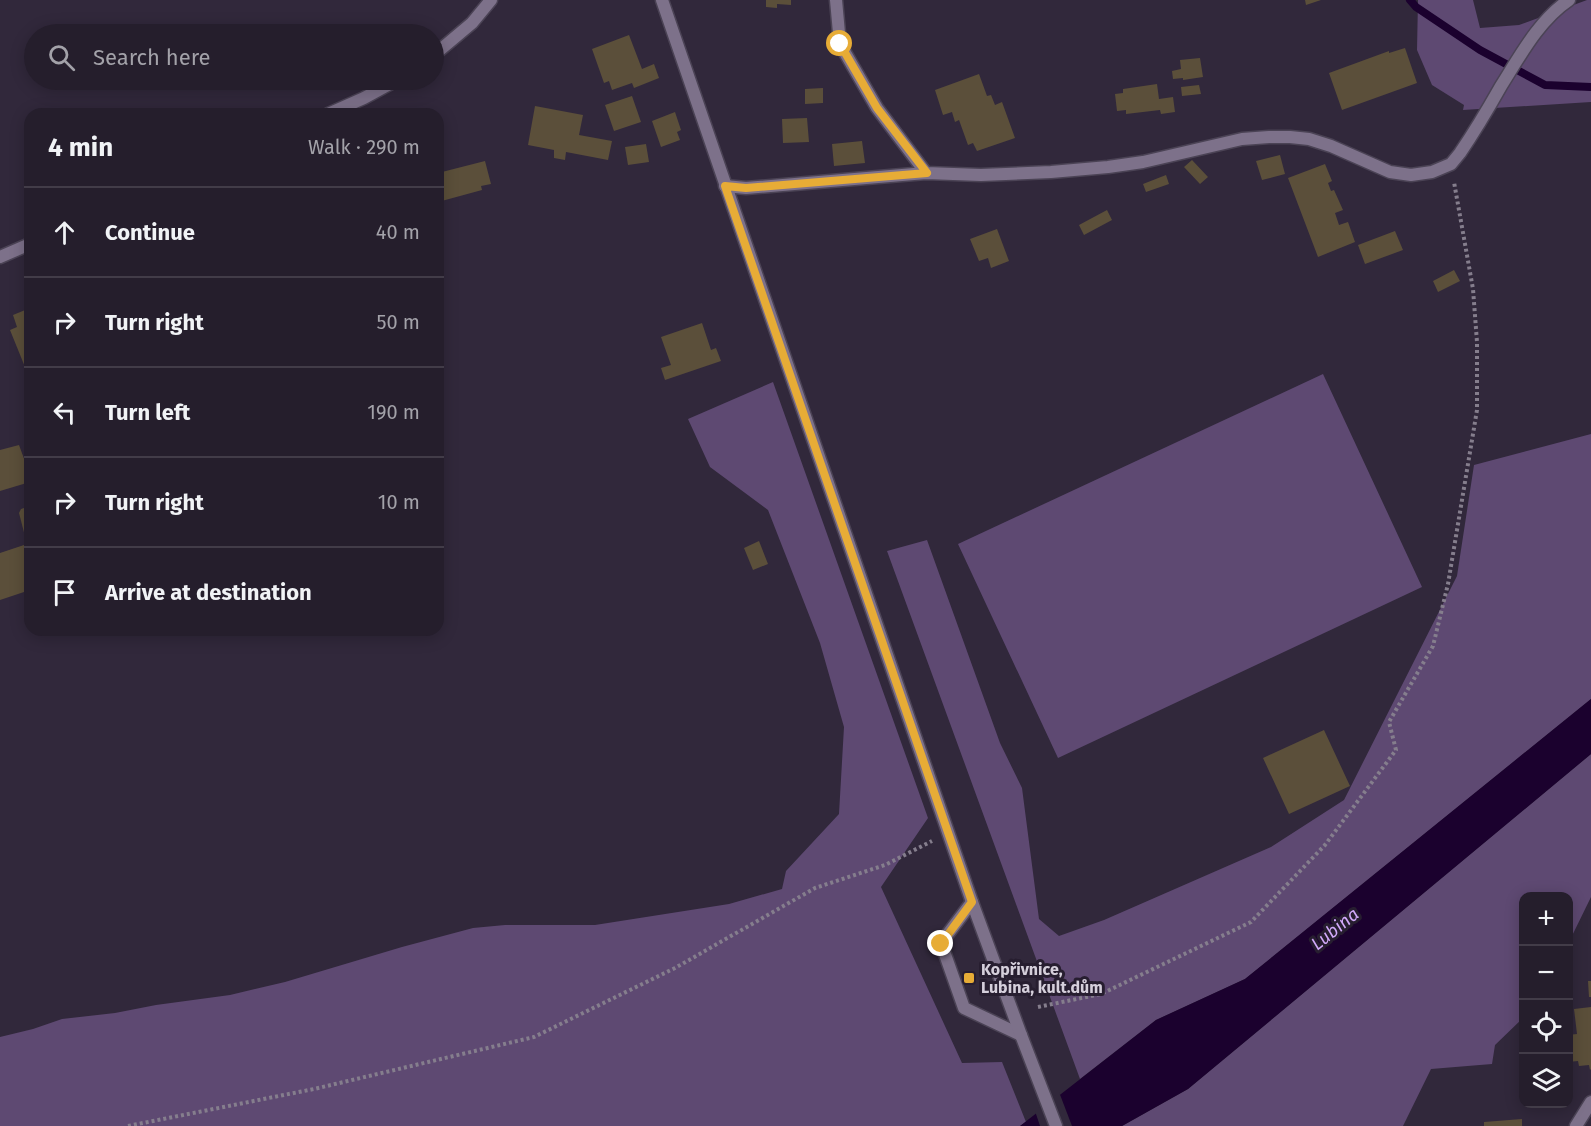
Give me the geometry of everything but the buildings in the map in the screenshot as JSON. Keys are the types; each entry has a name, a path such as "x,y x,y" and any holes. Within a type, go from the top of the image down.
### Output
{"street":[{"path":"444,47 472,23 491,0"},
{"path":"662,0 972,902 1056,1126"},
{"path":"836,0 840,44 877,108 927,173"},
{"path":"725,186 746,188 927,173 981,175 1108,167 1143,162 1242,139 1269,137 1309,139 1390,171 1411,175 1432,172 1450,164 1465,146 1520,55 1540,28 1561,5 1569,0"},
{"path":"342,108 379,90"},
{"path":"0,257 24,247"},
{"path":"972,902 941,944 964,1008 1021,1035"},
{"path":"1576,1126 1591,1102"}],"path":[{"path":"1038,1007 1101,994 1251,922 1325,845 1396,750 1389,722 1433,646 1437,632 1448,584 1477,410 1478,342 1473,289 1450,164"},
{"path":"128,1126 314,1089 534,1037 675,969 815,888 885,865 949,832"}],"shaded area":[{"path":"1418,0 1473,0 1480,28 1519,25 1591,0 1591,102 1463,110 1464,105 1432,85 1417,50"},
{"path":"1323,374 1422,587 1058,758 958,544"},
{"path":"773,382 928,818 881,887 962,1063 1002,1062 1026,1122 1020,1126 0,1126 0,1037 62,1019 230,995 285,982 473,928 505,925 595,925 729,904 782,889 786,871 839,814 844,727 820,643 768,510 710,467 688,419"},
{"path":"1591,434 1591,699 1245,979 1156,1020 1080,1079 887,551 927,540 1000,743 1022,788 1039,919 1059,936 1104,920 1271,847 1344,800 1457,576 1474,465"},
{"path":"1591,754 1591,897 1573,934 1573,892 1519,892 1519,1022 1495,1045 1492,1064 1431,1069 1403,1126 1122,1126 1188,1089"}],"water":[{"name":"Lubina","path":"1591,699 1591,754 1188,1089 1122,1126 1020,1126 1156,1020 1245,979"}],"pier":[{"path":"1059,1092 1072,1126 1040,1126 1035,1111"}],"waterway":[{"path":"1410,0 1416,7 1480,50 1545,85 1591,87"}],"place":[{"name":"Kopřivnice, Lubina, kult.dům","path":"969,978"}],"route":[{"path":"840,44 877,108 927,173 746,188 725,186 972,902 941,944"}]}
